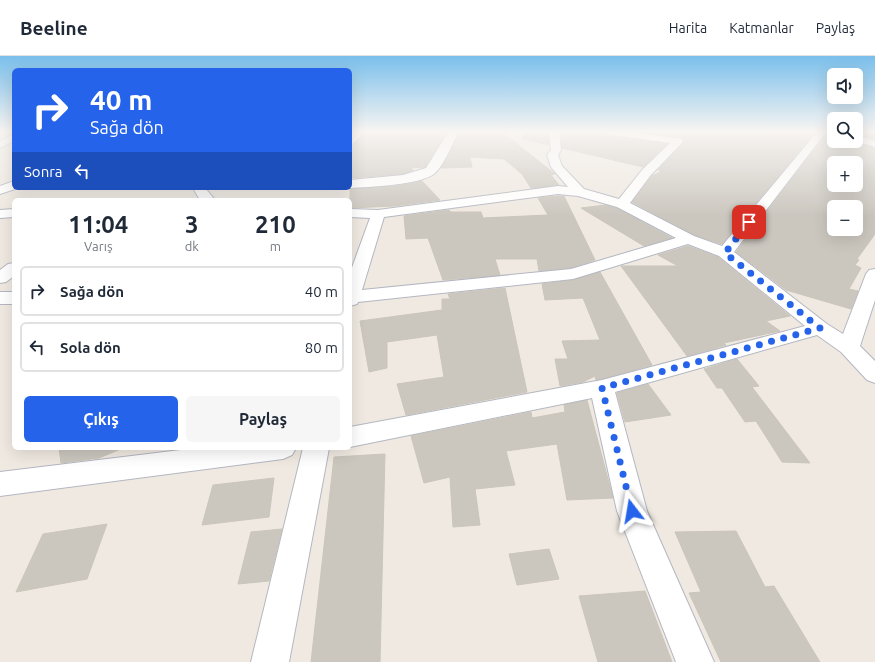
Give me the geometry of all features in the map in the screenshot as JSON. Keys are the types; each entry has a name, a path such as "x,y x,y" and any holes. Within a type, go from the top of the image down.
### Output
{"street":[{"path":"352,184 376,184 420,175 430,171 437,159"},
{"path":"554,159 558,167 578,192"},
{"path":"622,204 646,173 660,159"},
{"path":"725,253 799,159"},
{"path":"0,190 12,186"},
{"path":"352,213 378,214 558,190 578,192 622,204 689,239 725,253 820,328 849,347 875,374"},
{"path":"0,214 12,213"},
{"path":"352,292 378,214"},
{"path":"352,298 573,274 689,239"},
{"path":"0,278 12,269"},
{"path":"849,347 875,274"},
{"path":"0,298 12,298"},
{"path":"352,437 602,388 820,328"},
{"path":"602,388 632,511 695,662"},
{"path":"0,484 267,450"},
{"path":"270,662 316,450"}],"building":[{"path":"352,159 430,159 425,167 411,168 413,170 403,174 352,178"},
{"path":"445,159 470,159 472,167 441,168"},
{"path":"504,159 537,159 555,174 551,175 559,185 531,188 522,174"},
{"path":"610,159 651,159 643,167"},
{"path":"668,159 792,159 722,244 695,235 632,202 652,176 662,171 658,170"},
{"path":"807,159 827,159 827,192 863,192 863,159 875,159 875,234 857,259 859,260 855,265 861,268 849,289 858,291 851,309 786,290 736,252"},
{"path":"422,181 440,200 394,206 352,208 350,190 352,189 394,186"},
{"path":"564,196 595,260 571,268 539,271 537,259 495,259 500,275 443,280 428,238 406,239 404,216 449,210 451,212 481,212 483,218 548,215 538,198"},
{"path":"606,205 616,208 672,238 644,246 581,208"},
{"path":"688,246 718,257 790,316 766,321 780,331 724,343 726,345 687,356 621,266 678,266 658,255"},
{"path":"600,272 652,365 602,379 596,380 595,376 583,382 560,386 555,359 568,359 562,341 600,340 583,298 545,300 542,284 573,280"},
{"path":"505,288 527,392 406,415 397,384 444,377 437,335 387,342 387,368 369,372 360,321 442,310 442,299 450,299 448,294"},
{"path":"737,359 759,386 752,387 810,463 782,462 756,421 745,422 722,388 717,388 704,369"},
{"path":"648,384 671,415 625,422 617,393"},
{"path":"587,400 613,498 567,500 557,444 506,451 515,485 475,489 480,525 453,527 450,477 424,483 411,436 531,412 532,418 565,412 564,405"},
{"path":"59,450 118,450 99,458 61,463"},
{"path":"385,454 380,662 311,662 334,457"},
{"path":"274,478 269,517 202,525 213,485"},
{"path":"107,524 87,579 16,592 43,534"},
{"path":"282,529 269,581 238,584 251,532"},
{"path":"736,531 765,587 774,586 820,662 721,662 689,593 701,592 675,532"},
{"path":"549,549 559,579 517,585 509,554"},
{"path":"645,591 672,662 598,662 579,596"}],"route":[{"path":"632,511 602,388 820,328 725,253 749,222"}]}
